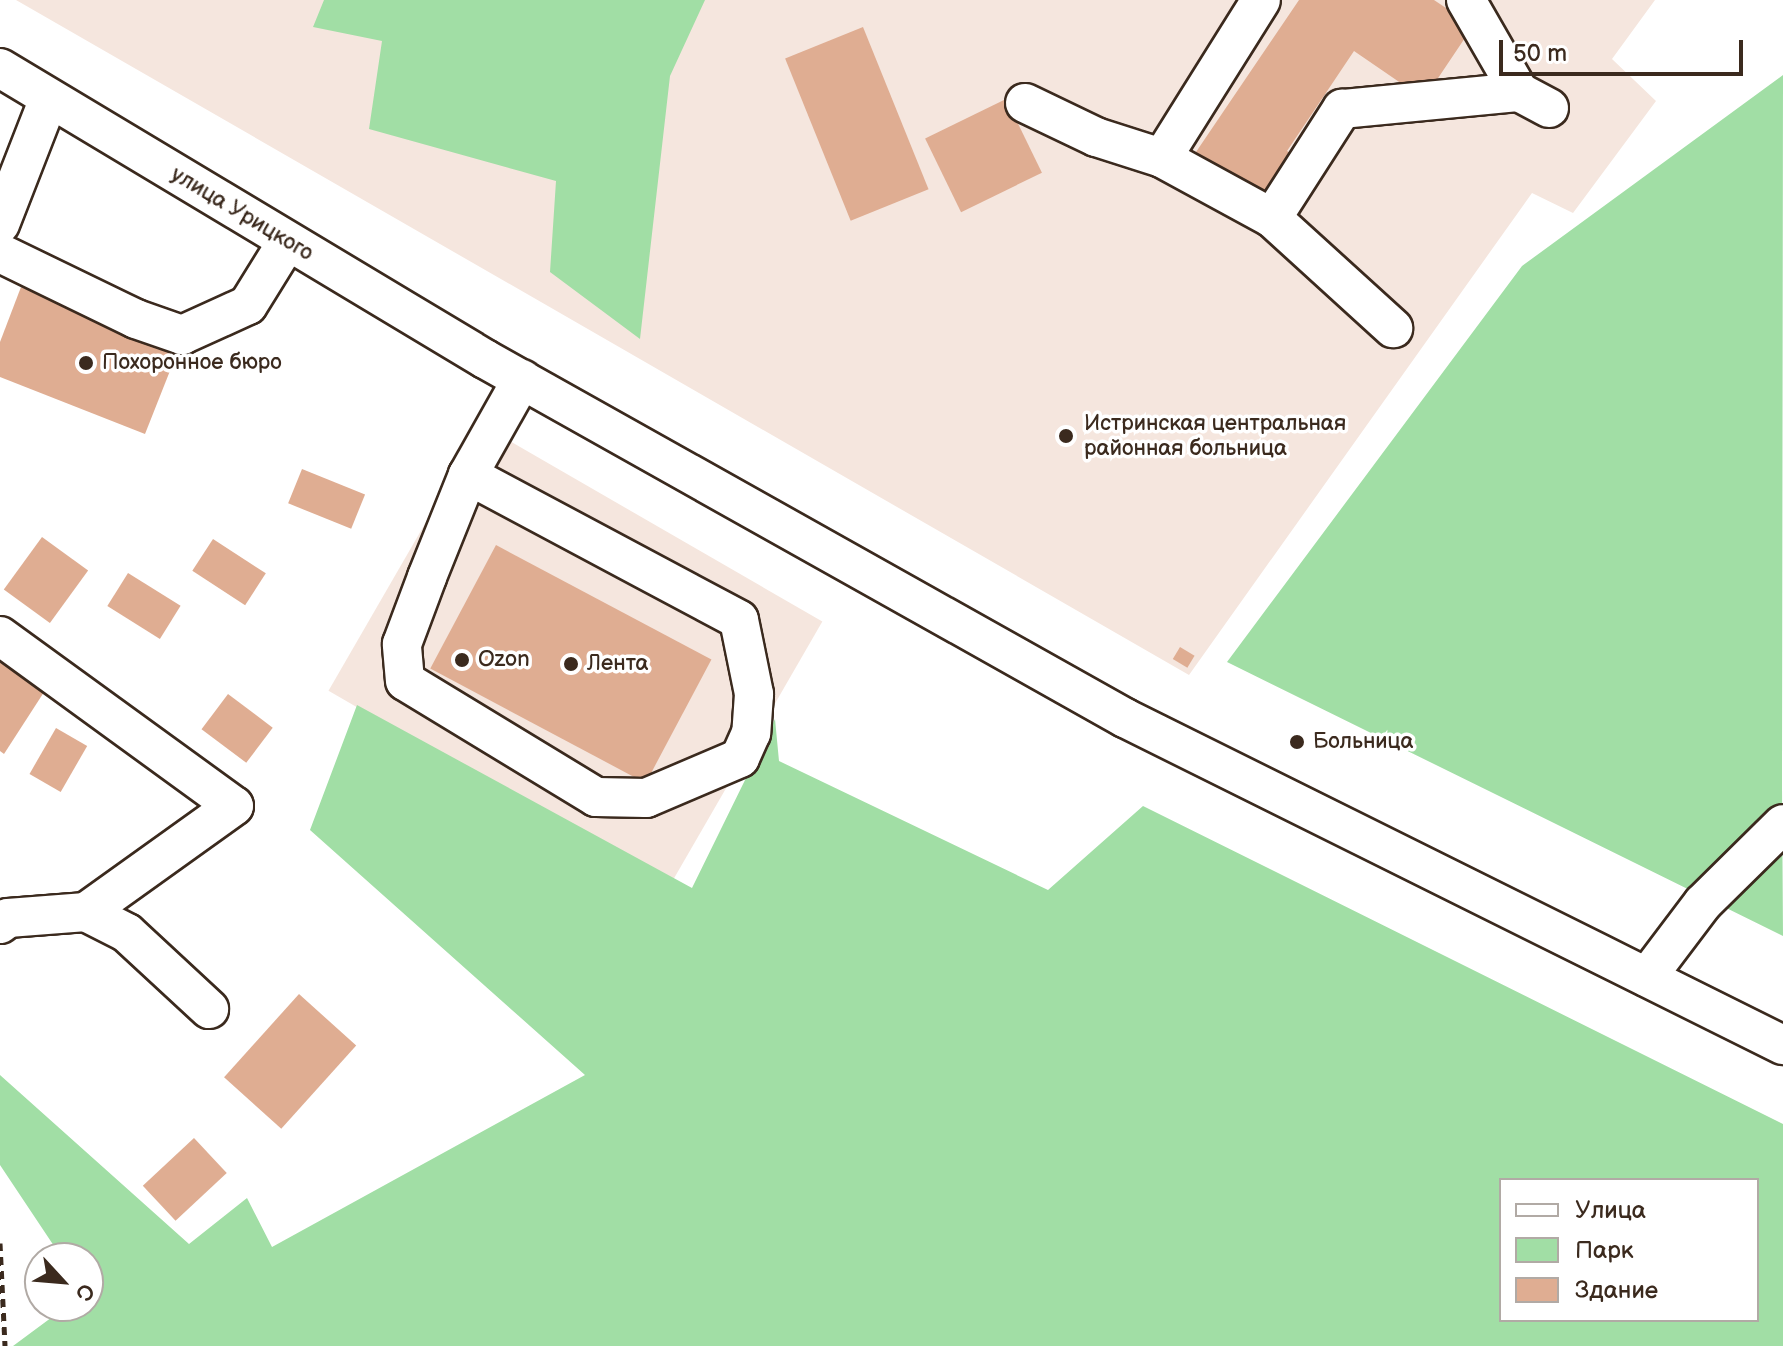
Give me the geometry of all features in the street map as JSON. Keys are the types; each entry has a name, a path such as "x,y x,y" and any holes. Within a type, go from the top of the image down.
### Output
{"street":[{"path":"1162,158 1261,0"},
{"path":"1272,218 1342,109 1534,100 1466,0"},
{"name":"улица Урицкого","path":"0,68 485,359 1125,718 1783,1045"},
{"path":"0,224 49,98"},
{"path":"1025,103 1096,137 1162,158 1272,218 1393,328"},
{"path":"0,253 136,319 182,335 248,305 287,242"},
{"path":"468,475 739,620 754,694 751,733 740,758 646,798 596,797 405,681 402,644 468,475 522,379"},
{"path":"0,636 234,806 86,912 8,918 0,924"},
{"path":"1647,977 1703,903 1783,824"},
{"path":"86,912 127,933 209,1009"}],"path":[{"path":"0,1243 5,1346"}],"shaded area":[{"name":"Истринская центральная районная больница","path":"16,0 1655,0 1612,59 1656,101 1573,213 1532,193 1189,675"},
{"path":"482,425 822,622 669,887 328,691"}],"green space":[{"path":"324,0 705,0 670,76 640,339 550,272 556,181 369,129 382,41 313,27"},
{"path":"1783,75 1783,936 1227,662 1522,266"},
{"path":"357,705 692,888 775,719 779,761 1048,890 1143,806 1783,1124 1783,1346 13,1346 45,1322 104,1322 104,1242 51,1242 0,1165 0,1075 189,1244 247,1198 272,1247 585,1075 310,830"}],"building":[{"path":"1299,0 1434,0 1473,26 1424,99 1354,51 1287,151 1300,159 1271,202 1196,152"},
{"path":"863,27 929,189 851,221 785,58"},
{"path":"1006,99 1042,173 961,212 925,138"},
{"name":"Похоронное бюро","path":"21,287 179,348 145,434 0,377 0,342"},
{"path":"302,469 365,494 351,529 288,503"},
{"path":"42,537 88,571 50,623 4,590"},
{"path":"213,539 266,573 245,605 192,571"},
{"name":"Лента","path":"496,545 711,660 646,783 430,669"},
{"path":"128,573 181,606 160,639 107,606"},
{"path":"1180,647 1195,656 1187,668 1173,659"},
{"path":"0,659 46,689 4,754 0,751"},
{"path":"228,694 273,728 246,763 202,729"},
{"path":"56,728 87,746 61,792 30,774"},
{"path":"299,994 356,1046 281,1129 224,1077"},
{"path":"194,1138 227,1173 176,1221 143,1186"}],"place":[{"name":"Похоронное бюро","path":"86,363"},
{"name":"Истринская центральная районная больница","path":"1066,436"},
{"name":"Ozon","path":"462,660"},
{"name":"Лента","path":"571,664"},
{"name":"Больница","path":"1297,742"}]}
